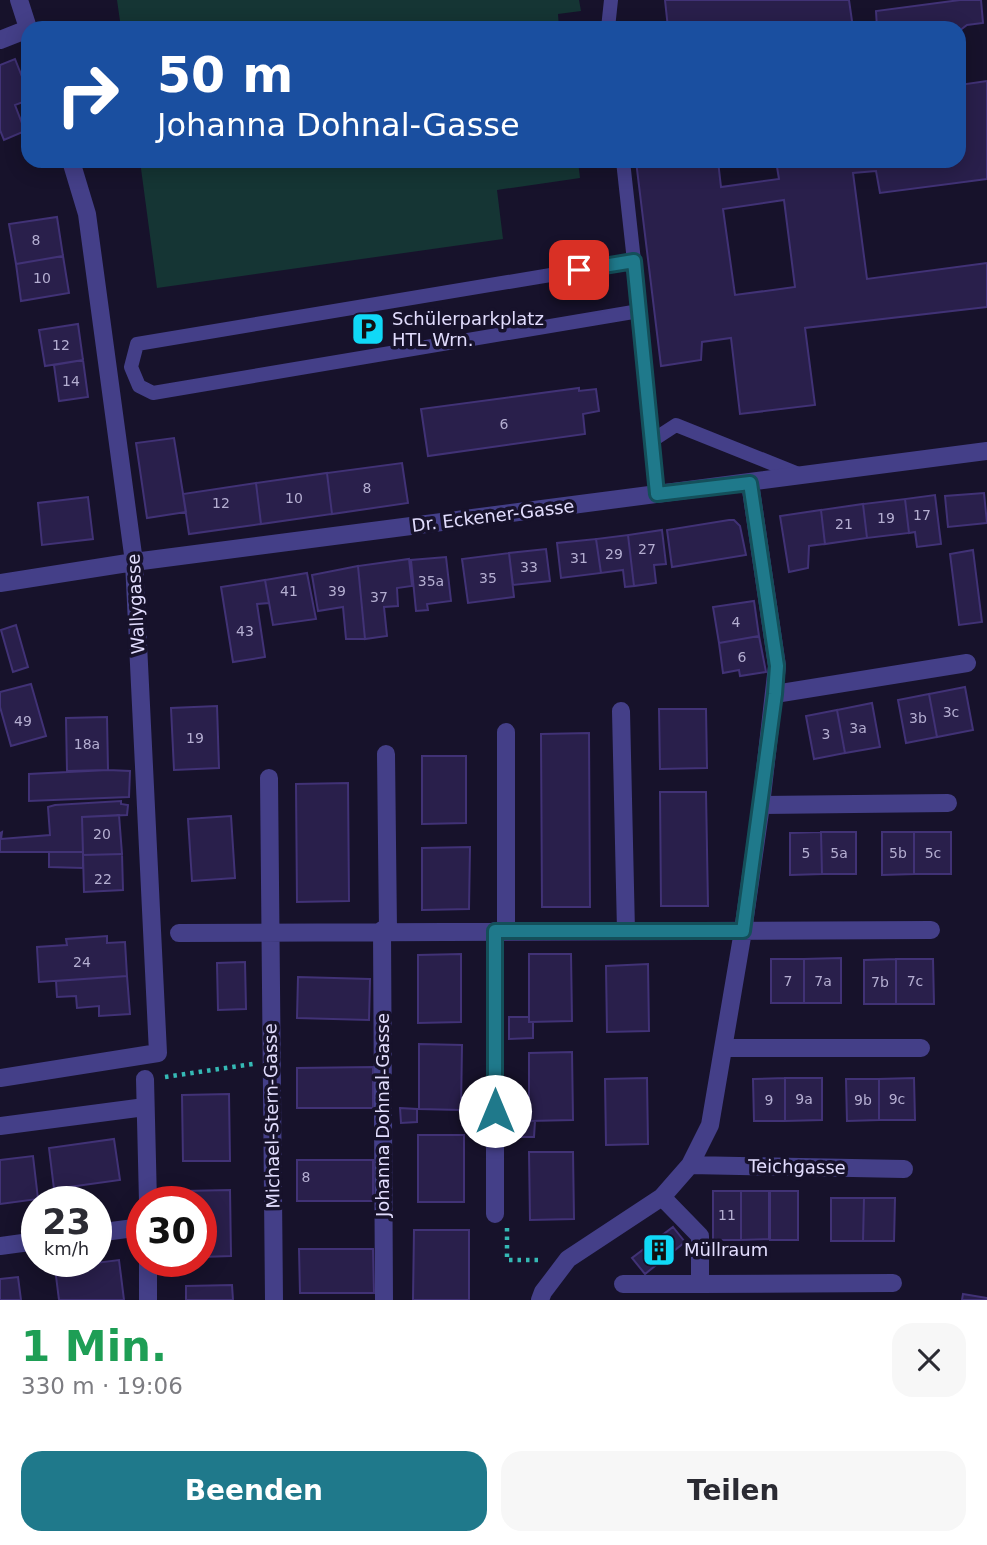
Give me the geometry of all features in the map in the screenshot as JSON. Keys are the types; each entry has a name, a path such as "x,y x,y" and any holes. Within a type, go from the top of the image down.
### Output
{"street":[{"path":"19,0 26,21"},
{"path":"0,40 21,32"},
{"name":"Wallygasse","path":"0,1077 158,1053 134,562 88,214 73,168"},
{"name":"Dr. Eckener-Gasse","path":"0,583 134,562 987,451"},
{"path":"540,1300 542,1292 568,1259 662,1197 691,1165 710,1125 743,931 777,666 750,483"},
{"path":"775,694 967,663"},
{"path":"621,711 626,931"},
{"path":"495,1213 506,732"},
{"name":"Johanna Dohnal-Gasse","path":"384,1300 386,754"},
{"path":"269,778 271,932"},
{"path":"761,805 948,803"},
{"path":"179,933 385,930 931,930"},
{"name":"Michael-Stern-Gasse","path":"271,932 274,1300"},
{"path":"724,1048 921,1048"},
{"path":"145,1079 147,1186"},
{"path":"0,1126 145,1107"},
{"name":"Teichgasse","path":"691,1165 904,1169"},
{"path":"662,1197 700,1236 700,1284"},
{"path":"0,1246 21,1243"},
{"path":"148,1277 148,1300"},
{"path":"623,1284 893,1283"}],"lane":[{"path":"609,21 611,0"},
{"path":"623,168 657,494"},
{"path":"634,261 137,344 131,367 139,386 153,393 639,310"},
{"path":"653,440 676,425 801,475"}],"path":[{"path":"145,1079 271,1062"},
{"path":"495,1213 496,1221 507,1222 507,1260 568,1259"}],"green space":[{"path":"117,0 579,0 581,11 558,14 558,21 120,21"},
{"path":"141,168 579,168 580,178 497,190 503,239 157,288"}],"building":[{"path":"665,0 849,0 852,21 667,21"},
{"path":"960,0 981,0 983,23 966,26 966,21 877,21 876,11"},
{"path":"15,59 21,74 21,103 15,105 21,121 21,133 4,140 0,130 0,65"},
{"path":"987,81 987,179 880,193 876,171 853,173 867,279 987,263 987,307 805,328 815,405 740,414 731,338 702,342 701,360 661,366 637,168 719,168 721,187 779,179 777,168 966,168 966,84","holes":["784,200 795,287 735,295 723,209"]},
{"path":"57,217 63,256 16,264 9,224"},
{"path":"63,256 69,293 21,301 16,264"},
{"path":"78,324 83,360 45,366 39,330"},
{"path":"83,360 88,397 59,401 54,365"},
{"path":"579,388 579,391 596,389 599,411 583,414 585,434 428,456 421,409"},
{"path":"174,438 186,512 147,518 136,443"},
{"path":"402,463 408,503 332,514 327,473"},
{"path":"327,473 332,514 261,524 256,483"},
{"path":"256,483 261,524 189,534 183,494"},
{"path":"984,493 987,523 948,527 945,496"},
{"path":"935,495 941,544 917,547 915,532 909,533 905,499"},
{"path":"88,497 93,539 42,545 38,503"},
{"path":"905,499 909,533 867,538 863,504"},
{"path":"863,504 867,538 825,544 821,510"},
{"path":"821,510 825,544 809,546 808,568 789,572 780,516"},
{"path":"734,520 740,526 746,555 672,567 667,530"},
{"path":"662,530 666,564 654,565 656,583 634,586 628,535"},
{"path":"628,535 634,586 625,587 623,570 601,573 596,539"},
{"path":"596,539 601,573 561,578 557,543"},
{"path":"546,549 550,581 513,585 509,553"},
{"path":"973,550 982,622 959,625 950,554"},
{"path":"509,553 514,597 468,603 462,559"},
{"path":"446,557 451,601 427,604 428,610 416,611 411,560"},
{"path":"409,559 412,586 397,588 398,606 384,607 387,636 365,639 358,566"},
{"path":"358,566 365,639 346,639 343,607 318,611 312,575"},
{"path":"307,573 316,619 273,625 265,580"},
{"path":"265,580 269,603 257,604 265,657 233,662 221,587"},
{"path":"754,601 759,636 719,643 713,607"},
{"path":"16,625 28,667 13,672 1,630"},
{"path":"759,636 766,672 740,676 739,670 723,673 719,643"},
{"path":"31,684 46,736 11,746 0,707 0,692"},
{"path":"965,687 973,730 937,737 929,694"},
{"path":"929,694 937,737 906,743 898,700"},
{"path":"872,703 880,747 845,753 837,710"},
{"path":"217,706 219,768 174,770 171,708"},
{"path":"659,709 706,709 707,768 660,769"},
{"path":"837,710 845,753 814,759 806,716"},
{"path":"107,717 108,770 67,771 66,718"},
{"path":"589,733 590,907 542,907 541,734"},
{"path":"422,756 466,756 466,823 422,824"},
{"path":"130,771 129,797 29,801 29,774"},
{"path":"348,783 349,901 297,902 296,784"},
{"path":"660,792 706,792 708,906 661,906"},
{"path":"121,801 121,804 128,805 127,815 82,817 83,852 0,852 0,833 2,832 1,839 50,835 48,807"},
{"path":"119,815 122,854 83,855 82,817"},
{"path":"231,816 235,878 192,881 188,819"},
{"path":"821,832 822,874 790,875 790,833"},
{"path":"821,832 856,832 856,874 822,874"},
{"path":"882,832 914,832 914,874 882,875"},
{"path":"914,832 951,832 951,874 914,874"},
{"path":"470,847 469,909 422,910 422,848"},
{"path":"49,852 83,852 83,868 49,867"},
{"path":"122,854 123,890 84,892 83,855"},
{"path":"107,936 107,943 125,942 127,976 39,982 37,947 67,945 66,939"},
{"path":"461,954 461,1022 418,1023 418,955"},
{"path":"529,954 571,954 572,1021 529,1022"},
{"path":"841,958 841,1003 804,1003 804,959"},
{"path":"771,959 804,959 804,1003 771,1003"},
{"path":"896,959 896,1004 864,1004 864,960"},
{"path":"896,959 933,959 934,1004 896,1004"},
{"path":"245,962 246,1009 218,1010 217,963"},
{"path":"648,964 649,1031 607,1032 606,966"},
{"path":"127,976 130,1014 99,1016 99,1006 77,1008 76,996 57,997 56,981"},
{"path":"298,977 370,979 369,1020 297,1018"},
{"path":"509,1017 529,1017 529,1022 533,1022 533,1038 509,1039"},
{"path":"419,1044 462,1045 461,1110 419,1109"},
{"path":"572,1052 573,1120 529,1121 529,1053"},
{"path":"373,1067 373,1108 297,1108 297,1068"},
{"path":"647,1078 648,1144 606,1145 605,1079"},
{"path":"785,1078 785,1121 754,1121 753,1079"},
{"path":"785,1078 822,1078 822,1120 785,1121"},
{"path":"914,1078 915,1120 879,1120 879,1079"},
{"path":"846,1079 879,1079 879,1120 847,1121"},
{"path":"229,1094 230,1161 183,1161 182,1095"},
{"path":"400,1108 417,1109 417,1122 401,1123"},
{"path":"509,1114 529,1115 529,1121 535,1121 534,1137 509,1137"},
{"path":"418,1135 464,1135 464,1202 418,1202"},
{"path":"114,1139 120,1180 54,1186 49,1148"},
{"path":"529,1152 573,1152 574,1219 530,1220"},
{"path":"33,1156 36,1186 21,1186 21,1201 0,1204 0,1160"},
{"path":"297,1160 373,1160 373,1201 297,1201"},
{"path":"217,1190 230,1190 231,1256 217,1256"},
{"path":"713,1191 741,1191 741,1240 713,1240"},
{"path":"741,1191 769,1191 769,1239 741,1240"},
{"path":"770,1191 798,1191 798,1240 770,1240"},
{"path":"831,1198 864,1198 863,1241 831,1241"},
{"path":"864,1198 895,1198 894,1241 863,1241"},
{"name":"Müllraum","path":"673,1227 685,1242 645,1274 632,1258"},
{"path":"414,1230 469,1230 469,1300 413,1300"},
{"path":"299,1249 373,1249 374,1293 300,1293"},
{"path":"119,1260 124,1300 59,1300 56,1277 112,1277 112,1261"},
{"path":"18,1277 21,1300 0,1300 0,1279"},
{"path":"232,1285 233,1300 186,1300 186,1286"},
{"path":"963,1294 987,1298 987,1300 962,1300"}],"place":[{"name":"Schülerparkplatz HTL Wrn.","path":"368,329"},
{"name":"Müllraum","path":"659,1250"}],"route":[{"path":"495,1111 495,931 743,931 775,694 777,666 750,483 657,494 634,261 579,270"}]}
